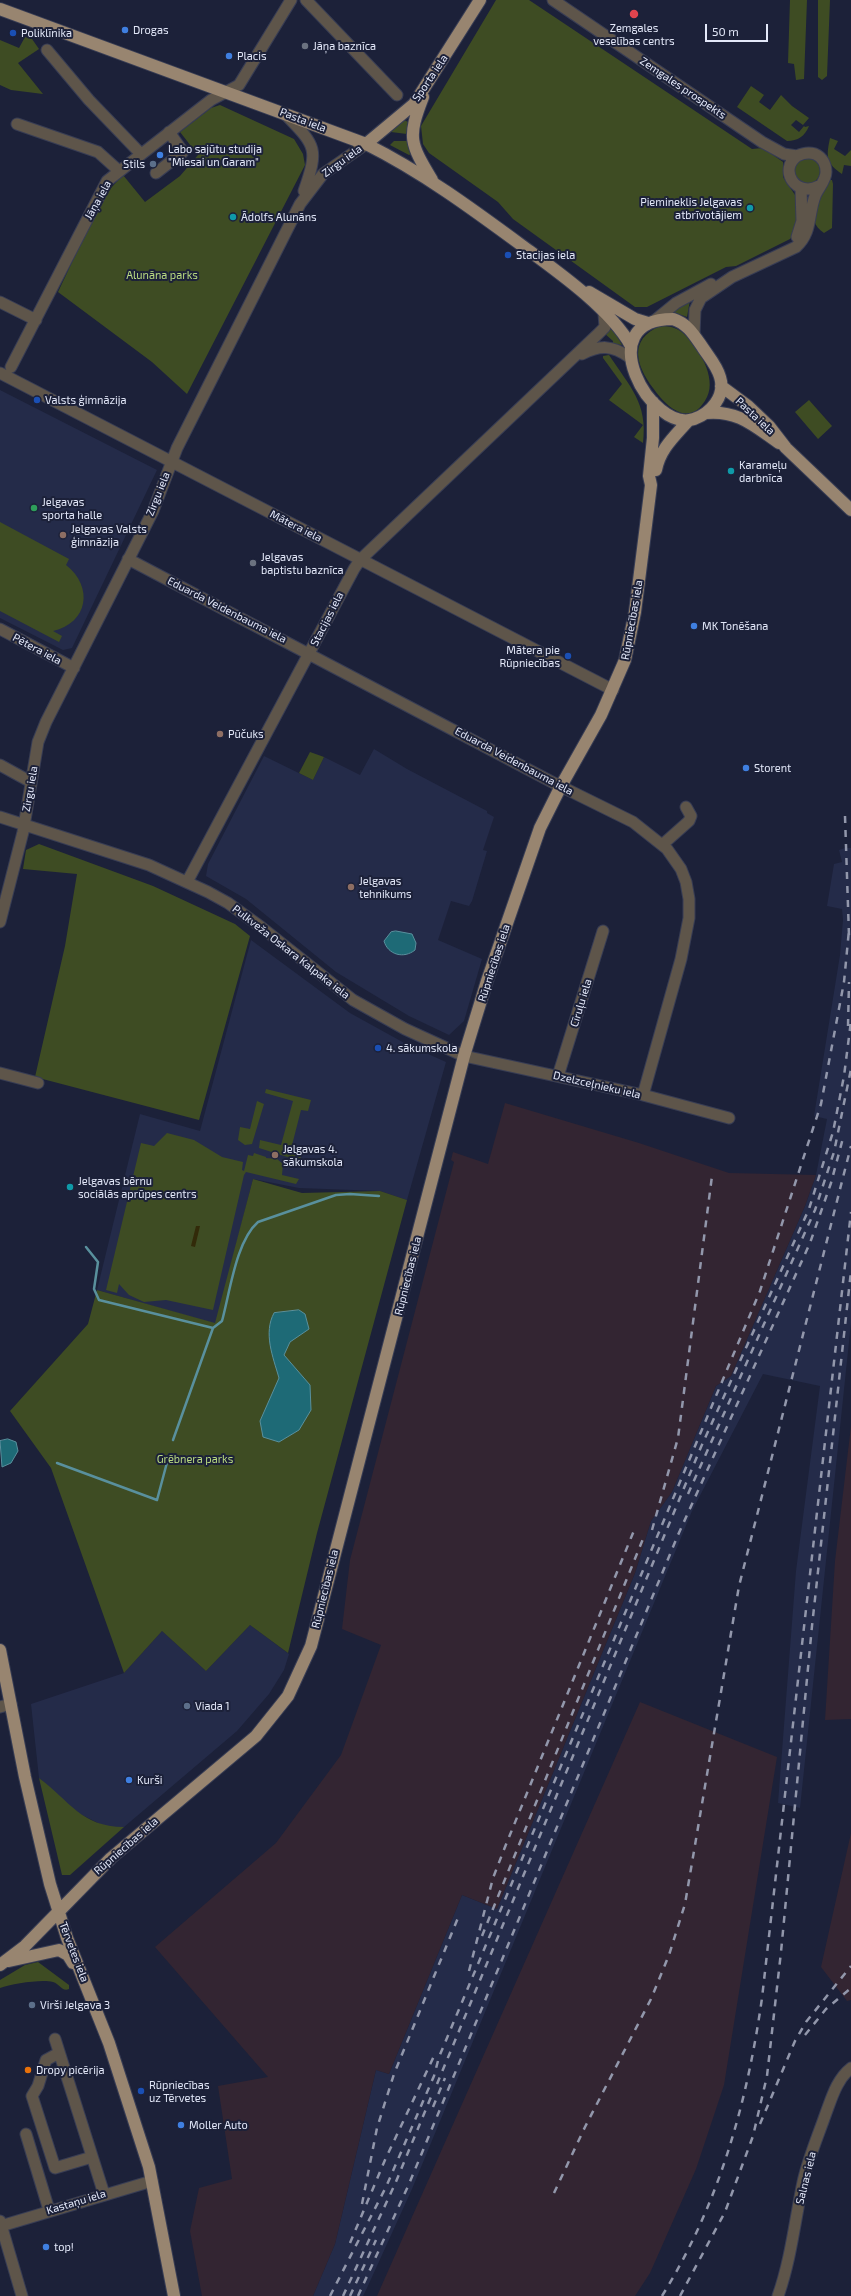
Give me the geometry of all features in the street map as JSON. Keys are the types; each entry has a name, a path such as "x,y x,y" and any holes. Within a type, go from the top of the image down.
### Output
{"main road":[{"name":"Sporta iela","path":"366,144 414,104 480,0"},
{"name":"Pasta iela","path":"0,9 366,144 432,181 577,286 635,319 651,322"},
{"path":"431,77 412,124 412,132 415,148 432,181"},
{"name":"Pasta iela","path":"577,286 624,333 630,351"},
{"path":"688,421 668,416 653,402 635,375 630,351 634,337 651,322 673,319 680,322 694,335 717,370 721,386 714,405 706,414"},
{"name":"Pasta iela","path":"721,386 748,406 769,426 786,448 851,510"},
{"name":"Rūpniecības iela","path":"2,1963 25,1946 111,1858 256,1736 288,1696 311,1646 464,1056 540,828 613,690 625,660 635,612 651,484 653,402"},
{"name":"Pasta iela","path":"706,414 729,413 739,417 786,448"},
{"name":"Rūpniecības iela","path":"651,484 655,476 659,458 667,444 688,421 706,414"},
{"name":"Tērvetes iela","path":"0,1650 6,1705 37,1830 59,1911 79,1968 109,2043 152,2180 174,2296"},
{"path":"2,1963 59,1950 68,1955 79,1968"}],"street":[{"name":"Jāņa iela","path":"11,367 107,181 118,170 211,100 239,85 291,0"},
{"path":"306,0 397,95"},
{"name":"Zemgales prospekts","path":"553,0 762,142 784,154 797,156"},
{"path":"47,50 89,100 140,153"},
{"path":"285,114 310,140 313,147 312,168 300,204"},
{"path":"17,124 98,152 118,170"},
{"path":"156,172 183,152 169,132"},
{"name":"Zirgu iela","path":"0,922 24,825 31,782 42,732 153,511 170,462 300,204 323,174 366,144"},
{"path":"694,335 695,310 701,298 732,278 796,247 803,238 811,221 812,205 819,186 826,176 826,170 823,160 813,154 807,153 797,156 790,166 790,177 793,182 801,189 814,189 819,186"},
{"path":"784,252 800,231 802,221 801,189"},
{"path":"651,322 676,303 724,278 732,278"},
{"path":"0,302 36,320"},
{"name":"Stacijas iela","path":"187,882 310,653 347,578 360,560 574,359 605,327 604,314"},
{"path":"574,359 594,348 604,346 630,351"},
{"name":"Mātera iela","path":"0,373 613,690"},
{"name":"Eduarda Veidenbauma iela","path":"128,559 632,822 662,845 674,858 684,875 689,898 689,918 681,959 642,1095"},
{"name":"Pētera iela","path":"0,629 74,668"},
{"path":"0,764 31,782"},
{"path":"662,845 689,821 692,816 686,807"},
{"name":"Pulkveža Oskara Kalpaka iela","path":"0,817 149,864 187,882 237,910 353,1000 405,1029 464,1056"},
{"name":"Cīruļu iela","path":"558,1076 603,930"},
{"name":"Dzelzceļnieku iela","path":"464,1056 480,1061 558,1076 642,1095 729,1118"},
{"path":"0,1073 38,1083"},
{"path":"55,2039 104,2194"},
{"path":"59,2053 46,2060 38,2086 32,2096 55,2168 92,2157"},
{"name":"Salnas iela","path":"778,2296 784,2279 804,2180 814,2144 834,2091 841,2078 851,2068"},
{"path":"26,2134 49,2210"},
{"name":"Kastaņu iela","path":"1,2223 152,2180"},
{"path":"1,2223 22,2296"}],"shaded area":[{"name":"Jelgavas Valsts ģimnāzija","path":"0,390 157,470 72,648 63,650 0,618"},
{"name":"Jelgavas tehnikums","path":"374,749 407,769 487,811 487,813 494,817 483,850 487,851 472,901 469,906 451,901 438,940 482,959 464,1021 449,1035 409,1016 336,972 246,899 206,876 208,864 264,756 313,780 324,757 360,775"},
{"path":"851,848 851,1323 800,1808 778,1803 796,1571 820,1386 763,1374 692,1511 412,2189 367,2288 363,2296 313,2296 335,2244 376,2070 389,2074 462,1895 497,1909 635,1573 651,1521 672,1492 716,1386 731,1376 805,1206 816,1175 827,1119 814,1116 840,955 843,920 842,909 827,906 834,864 842,862 839,850"},
{"path":"396,931 412,934 416,943 415,950 411,953 401,955 389,950 384,941 391,932"},
{"name":"Jelgavas 4. sākumskola","path":"251,940 350,1013 408,1045 446,1062 407,1200 380,1191 299,1188 253,1179 216,1324 97,1290 140,1114 200,1131"},
{"path":"505,1103 639,1143 729,1173 816,1175 805,1206 731,1376 716,1386 672,1492 651,1521 635,1573 497,1909 462,1895 389,2074 376,2070 335,2244 313,2296 202,2296 190,2231 199,2188 232,2179 218,2086 268,2077 155,1947 276,1843 341,1755 381,1645 342,1629 350,1560 454,1162 451,1160 453,1152 488,1164"},
{"path":"299,1310 305,1314 309,1329 290,1342 284,1355 310,1385 311,1410 299,1430 279,1442 263,1437 260,1421 279,1378 270,1345 269,1329 274,1313"},
{"path":"851,1426 851,1719 825,1720 835,1561"},
{"path":"8,1439 16,1442 18,1451 11,1463 2,1467 0,1441"},
{"path":"250,1625 289,1654 284,1670 269,1694 237,1731 124,1827 106,1827 74,1811 39,1778 31,1704 124,1673 162,1631 206,1671"},
{"path":"640,1702 777,1757 724,2085 696,2169 650,2273 635,2296 377,2296"},
{"path":"851,1833 851,2000 847,2001 821,1967"}],"green space":[{"path":"496,0 529,0 752,149 763,148 783,162 783,177 797,198 798,222 795,233 790,239 736,266 726,267 647,307 635,307 513,219 498,202 429,153 423,144 421,126"},
{"path":"790,0 807,0 804,79 796,80 794,64 788,63"},
{"path":"818,0 830,0 827,76 822,80 818,77"},
{"path":"25,37 32,39 39,49 18,63 43,94 11,90 0,85 0,40 19,48"},
{"path":"751,86 764,95 759,102 770,110 781,95 792,106 809,118 803,125 796,120 791,125 799,132 804,126 809,126 805,133 798,139 787,141 737,107"},
{"name":"Alunāna parks","path":"220,105 294,139 303,154 305,165 187,394 152,362 58,292 99,205 111,188 123,175 145,202 180,176 198,155 180,132 211,108"},
{"path":"404,120 408,122 407,134 391,132"},
{"path":"830,138 838,141 834,149 845,156 851,150 851,166 844,165 842,174 830,163 828,159"},
{"path":"394,141 409,141 411,154 409,155 390,145"},
{"path":"807,158 816,162 820,171 816,180 807,184 798,180 794,171 798,162"},
{"path":"829,180 832,180 833,184 832,228 824,233 818,227 814,215 817,201"},
{"path":"690,300 687,317 673,312 677,307"},
{"path":"660,326 678,329 689,338 700,354 708,372 710,381 707,397 701,407 694,412 679,412 672,408 659,395 642,371 638,354 639,346 643,338"},
{"path":"612,327 622,345 613,344 613,341 604,333"},
{"path":"609,355 630,386 640,406 644,429 643,443 634,437 643,425 609,400 622,384 603,358 603,356"},
{"path":"809,400 832,426 818,439 795,412"},
{"path":"0,522 69,559 66,565 81,583 83,603 80,612 74,620 65,627 53,631 62,636 59,642 0,611"},
{"path":"310,752 324,757 313,780 299,773"},
{"path":"39,844 153,886 235,924 250,936 199,1120 35,1077 65,946 77,874 23,869 26,850"},
{"path":"266,1089 311,1100 308,1111 301,1110 290,1153 301,1156 300,1161 259,1148 260,1140 281,1145 293,1101 265,1093"},
{"path":"257,1101 264,1104 252,1144 245,1145 238,1140 240,1127 250,1129"},
{"path":"167,1133 194,1140 222,1157 243,1162 242,1170 244,1171 248,1155 253,1156 254,1153 266,1158 277,1159 283,1164 282,1175 299,1179 296,1184 246,1172 244,1175 213,1310 166,1300 144,1302 129,1295 119,1284 117,1293 106,1290 141,1143 154,1146"},
{"name":"Grēbnera parks","path":"253,1179 302,1193 380,1191 407,1200 317,1533 288,1653 250,1625 206,1671 162,1631 124,1673 51,1468 10,1411 88,1324 97,1290 215,1323"},
{"path":"39,1778 86,1817 109,1826 124,1827 70,1875 62,1875"},
{"path":"38,1962 69,1985 69,1989 63,1989 55,1983 48,1981 19,1984 0,1988 0,1980 25,1965"}],"sand":[{"path":"196,1226 200,1226 195,1247 191,1246"}],"waterway":[{"path":"86,1247 98,1262 94,1289 99,1300 213,1328 222,1321 239,1254 244,1241 258,1222 336,1195 350,1194 379,1196"},
{"path":"173,1440 213,1328"},
{"path":"57,1463 157,1500 169,1455"}],"railway":[{"path":"845,816 849,936"},
{"path":"330,2296 386,2187 434,2076 439,2057 760,1291 821,1104 844,982 849,930"},
{"path":"848,1026 849,982"},
{"path":"437,2084 701,1447 809,1209 833,1132 844,1076 851,1021"},
{"path":"688,1494 815,1210 834,1152 851,1069"},
{"path":"358,2296 409,2184 678,1535 810,1243 831,1183 843,1138"},
{"path":"554,2193 585,2127 651,1999 669,1955 685,1904 739,1586 851,1146"},
{"path":"652,1530 678,1438 712,1176"},
{"path":"662,2296 700,2226 715,2189 739,2115 756,2037 762,1998 851,1212"},
{"path":"680,2296 725,2212 753,2136 767,2076 781,1952 812,1626 851,1271"},
{"path":"469,1971 493,1878 635,1528"},
{"path":"482,1936 645,1534"},
{"path":"362,2204 377,2128 394,2074 460,1913"},
{"path":"760,2124 795,2041 806,2022 851,1966"},
{"path":"805,2035 826,2009 851,1988"},
{"path":"350,2243 385,2160 434,2056"},
{"path":"433,2107 445,2078"},
{"path":"343,2296 395,2184 431,2097"},
{"path":"350,2296 376,2240"}],"place":[{"name":"Zemgales veselības centrs","path":"634,14"},
{"name":"Drogas","path":"125,30"},
{"name":"Poliklīnika","path":"13,33"},
{"name":"Jāņa baznīca","path":"305,46"},
{"name":"Placis","path":"229,56"},
{"name":"Labo sajūtu studija \"Miesai un Garam\"","path":"160,155"},
{"name":"Stils","path":"153,164"},
{"name":"Piemineklis Jelgavas atbrīvotājiem","path":"750,208"},
{"name":"Ādolfs Alunāns","path":"233,217"},
{"name":"Stacijas iela","path":"508,255"},
{"name":"Valsts ģimnāzija","path":"37,400"},
{"name":"Karameļu darbnīca","path":"731,471"},
{"name":"Jelgavas sporta halle","path":"34,508"},
{"name":"Jelgavas Valsts ģimnāzija","path":"63,535"},
{"name":"Jelgavas baptistu baznīca","path":"253,563"},
{"name":"MK Tonēšana","path":"694,626"},
{"name":"Mātera pie Rūpniecības","path":"568,656"},
{"name":"Pūčuks","path":"220,734"},
{"name":"Storent","path":"746,768"},
{"name":"Jelgavas tehnikums","path":"351,887"},
{"name":"4. sākumskola","path":"378,1048"},
{"name":"Jelgavas 4. sākumskola","path":"275,1155"},
{"name":"Jelgavas bērnu sociālās aprūpes centrs","path":"70,1187"},
{"name":"Viada 1","path":"187,1706"},
{"name":"Kurši","path":"129,1780"},
{"name":"Virši Jelgava 3","path":"32,2005"},
{"name":"Dropy picērija","path":"28,2070"},
{"name":"Rūpniecības uz Tērvetes","path":"141,2091"},
{"name":"Moller Auto","path":"181,2125"},
{"name":"top!","path":"46,2247"}]}
